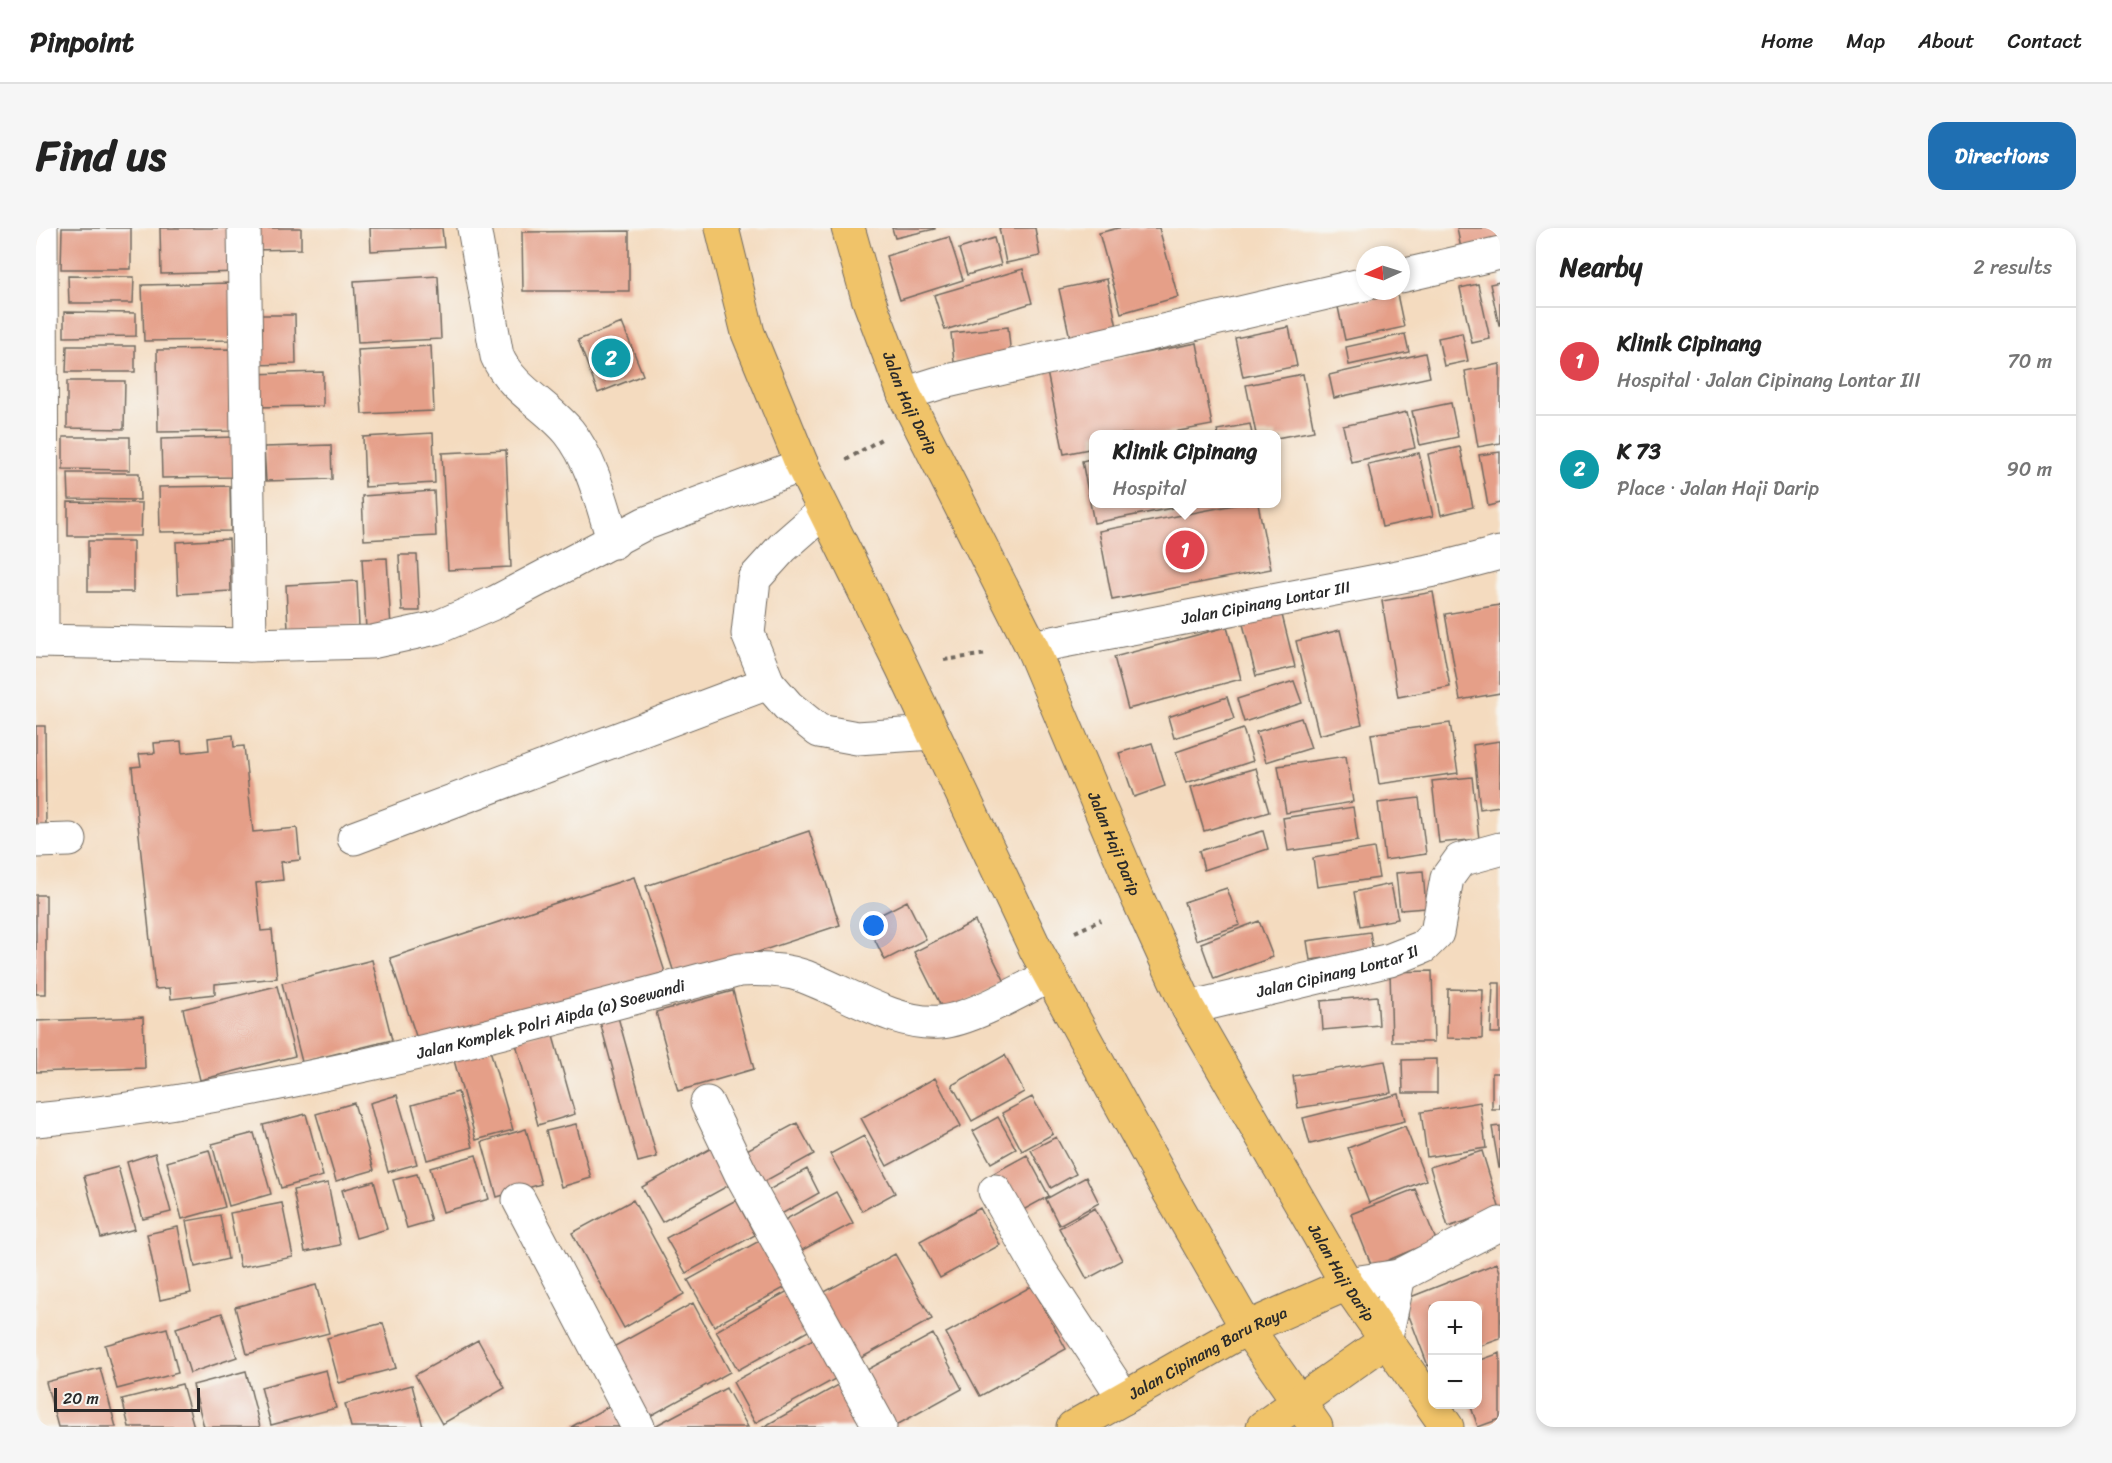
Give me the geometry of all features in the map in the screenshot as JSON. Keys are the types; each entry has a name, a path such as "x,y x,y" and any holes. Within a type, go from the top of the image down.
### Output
{"main road":[{"path":"722,228 748,333 812,486 902,667 1043,963 1247,1328 1308,1415"},
{"name":"Jalan Haji Darip","path":"848,228 868,298 909,406 1032,647 1139,901 1188,1008 1347,1284 1384,1341 1447,1427"},
{"name":"Jalan Cipinang Baru Raya","path":"1073,1427 1247,1328 1347,1284"},
{"path":"1263,1427 1308,1415 1384,1341"}],"street":[{"path":"41,228 39,641 250,645 372,642 436,628 496,602 614,542 644,524 812,486"},
{"path":"244,228 250,645"},
{"path":"474,228 496,356 502,369 521,388 547,408 570,434 592,473 614,542"},
{"path":"1410,274 1500,253"},
{"path":"909,406 1356,286"},
{"path":"812,486 783,547 754,579 748,634 768,684 788,706 819,731 857,738 933,733"},
{"name":"Jalan Cipinang Lontar III","path":"1032,647 1439,569 1500,553"},
{"path":"354,838 768,684"},
{"path":"36,841 70,840"},
{"name":"Jalan Cipinang Lontar II","path":"1188,1008 1390,960 1423,947 1437,933 1447,878 1460,860 1500,849"},
{"name":"Jalan Komplek Polri Aipda (a) Soewandi","path":"36,1120 124,1112 423,1054 739,970 765,969 801,976 911,1020 941,1022 987,1007 1043,963"},
{"path":"707,1103 740,1172 880,1427"},
{"path":"995,1191 1038,1267 1124,1398"},
{"path":"519,1200 638,1427"},
{"path":"1347,1284 1399,1276 1500,1224"},
{"path":"1384,1341 1399,1276"}],"path":[{"path":"812,486 909,406"},
{"path":"902,667 1032,647"},
{"path":"1043,963 1139,901"}],"building":[{"path":"62,228 131,228 131,269 61,269"},
{"path":"160,228 242,228 243,272 161,274"},
{"path":"252,228 301,228 301,249 252,250"},
{"path":"370,228 442,228 444,247 371,251"},
{"path":"892,228 935,228 935,229 895,238"},
{"path":"999,228 1035,228 1040,256 1006,263"},
{"path":"1118,228 1159,228 1178,297 1121,313 1099,233"},
{"path":"1457,228 1500,228 1500,240 1461,249"},
{"path":"629,231 629,291 523,291 522,232"},
{"path":"949,237 963,280 900,300 886,256"},
{"path":"994,238 1001,265 967,275 959,249"},
{"path":"1023,269 1032,303 945,330 934,295"},
{"path":"68,276 134,277 133,303 69,303"},
{"path":"438,276 441,339 358,343 354,281"},
{"path":"1107,279 1119,337 1072,347 1059,289"},
{"path":"1500,282 1500,325 1499,325 1490,284"},
{"path":"232,283 233,340 144,341 142,285"},
{"path":"1478,284 1490,339 1472,343 1460,288"},
{"path":"1370,300 1398,300 1404,327 1345,340 1338,307"},
{"path":"64,312 136,313 136,336 64,337"},
{"path":"249,315 295,315 296,364 250,365"},
{"path":"622,323 643,375 598,393 578,340"},
{"path":"1008,327 1011,357 954,362 951,333"},
{"path":"1289,327 1297,366 1243,377 1235,338"},
{"path":"1462,333 1468,361 1444,366 1438,338"},
{"path":"1405,334 1409,352 1349,365 1346,347"},
{"path":"1197,343 1212,425 1185,430 1089,430 1089,449 1064,454 1047,372"},
{"path":"67,346 135,346 135,372 66,372"},
{"path":"431,346 434,411 362,414 358,350"},
{"path":"233,349 235,431 158,432 157,350"},
{"path":"1425,353 1430,377 1334,398 1329,375"},
{"path":"1500,364 1500,443 1478,447 1465,371"},
{"path":"323,372 323,406 252,407 251,374"},
{"path":"1303,374 1314,431 1281,437 1281,430 1255,430 1246,385"},
{"path":"67,381 125,381 124,429 67,428"},
{"path":"1451,403 1458,437 1420,445 1412,411"},
{"path":"1407,412 1415,448 1351,462 1343,426"},
{"path":"1250,424 1251,430 1217,430"},
{"path":"433,433 435,483 365,487 363,437"},
{"path":"63,437 130,437 130,470 63,469"},
{"path":"235,437 236,477 162,478 161,439"},
{"path":"331,445 332,479 266,481 264,447"},
{"path":"1460,447 1473,507 1441,515 1428,454"},
{"path":"506,450 511,567 448,570 442,453"},
{"path":"1500,452 1500,503 1488,506 1479,455"},
{"path":"1419,453 1433,516 1382,527 1368,464"},
{"path":"1089,459 1089,497 1082,461"},
{"path":"68,473 139,473 140,500 69,499"},
{"path":"230,486 231,531 160,532 159,487"},
{"path":"434,491 436,536 364,540 362,496"},
{"path":"68,502 142,503 141,536 68,536"},
{"path":"1091,508 1172,508 1094,523"},
{"path":"1218,508 1259,508 1271,569 1112,600 1099,531"},
{"path":"229,539 231,591 178,594 176,542"},
{"path":"88,541 133,541 133,592 88,592"},
{"path":"399,555 417,555 420,611 402,611"},
{"path":"387,558 391,628 366,629 362,559"},
{"path":"357,581 359,627 288,630 286,585"},
{"path":"1433,592 1450,687 1398,697 1382,601"},
{"path":"1500,605 1500,693 1460,700 1445,614"},
{"path":"1280,607 1295,667 1256,676 1241,616"},
{"path":"1227,627 1241,679 1128,709 1114,657"},
{"path":"1340,630 1362,724 1319,735 1296,641"},
{"path":"1294,681 1302,703 1244,722 1237,699"},
{"path":"1227,697 1234,719 1174,738 1168,717"},
{"path":"1301,718 1311,748 1266,762 1256,732"},
{"path":"1450,723 1458,773 1379,784 1371,734"},
{"path":"36,726 45,726 46,829 36,829"},
{"path":"1243,729 1253,761 1186,783 1176,752"},
{"path":"233,735 234,747 244,746 253,832 297,828 300,860 281,862 283,880 256,883 261,931 272,930 277,978 215,984 215,994 171,999 170,988 155,989 132,767 141,766 139,754 155,753 154,743 181,741 182,753 209,750 208,738"},
{"path":"1500,741 1500,806 1480,809 1473,745"},
{"path":"1152,743 1165,786 1134,797 1119,753"},
{"path":"1346,756 1353,802 1286,813 1278,766"},
{"path":"1256,768 1269,812 1204,831 1191,787"},
{"path":"1472,777 1479,839 1439,843 1432,781"},
{"path":"1419,798 1426,854 1385,860 1378,803"},
{"path":"1353,807 1358,841 1288,851 1283,818"},
{"path":"809,831 840,925 676,979 646,886"},
{"path":"1263,831 1268,849 1204,870 1199,851"},
{"path":"1374,848 1379,878 1317,887 1313,858"},
{"path":"1423,871 1426,908 1400,910 1396,873"},
{"path":"634,877 665,972 422,1054 390,958"},
{"path":"1391,884 1398,919 1360,926 1354,892"},
{"path":"1227,888 1240,925 1196,940 1184,902"},
{"path":"36,895 46,895 46,994 36,994"},
{"path":"907,901 926,939 885,960 866,922"},
{"path":"975,921 1005,982 944,1012 914,952"},
{"path":"1259,921 1273,957 1214,979 1201,943"},
{"path":"1370,932 1373,952 1310,960 1307,941"},
{"path":"372,960 392,1040 302,1062 282,983"},
{"path":"1432,971 1434,1042 1392,1042 1390,972"},
{"path":"1493,983 1500,983 1500,1033 1491,1033"},
{"path":"277,986 295,1056 200,1080 183,1009"},
{"path":"1448,989 1483,990 1482,1039 1447,1038"},
{"path":"733,991 754,1069 678,1091 656,1012"},
{"path":"1377,996 1379,1025 1323,1030 1321,1001"},
{"path":"143,1017 145,1068 36,1072 36,1021"},
{"path":"618,1017 657,1157 638,1162 600,1022"},
{"path":"551,1029 575,1114 538,1125 515,1040"},
{"path":"488,1043 513,1130 476,1140 452,1053"},
{"path":"1005,1055 1024,1092 972,1121 952,1085"},
{"path":"1437,1059 1437,1093 1403,1093 1402,1060"},
{"path":"1385,1061 1391,1093 1298,1108 1293,1076"},
{"path":"1492,1073 1500,1073 1500,1109 1492,1109"},
{"path":"935,1078 961,1126 887,1166 861,1118"},
{"path":"458,1092 473,1147 427,1160 412,1105"},
{"path":"1399,1094 1405,1121 1310,1144 1303,1118"},
{"path":"397,1095 417,1164 388,1172 370,1103"},
{"path":"1032,1097 1053,1134 1022,1151 1002,1113"},
{"path":"1480,1102 1486,1148 1427,1157 1421,1112"},
{"path":"354,1103 374,1170 336,1181 316,1114"},
{"path":"306,1114 323,1176 281,1188 263,1125"},
{"path":"998,1117 1016,1149 991,1163 973,1131"},
{"path":"797,1123 814,1154 758,1185 741,1153"},
{"path":"576,1124 591,1178 561,1187 546,1131"},
{"path":"1405,1126 1426,1180 1369,1203 1348,1148"},
{"path":"1500,1126 1500,1168 1499,1168 1492,1127"},
{"path":"526,1129 541,1184 497,1197 482,1142"},
{"path":"254,1133 271,1194 229,1206 212,1144"},
{"path":"864,1136 895,1193 862,1211 830,1154"},
{"path":"1056,1137 1076,1174 1051,1188 1031,1150"},
{"path":"715,1146 735,1182 662,1222 642,1187"},
{"path":"209,1150 225,1207 182,1219 167,1162"},
{"path":"1482,1151 1500,1210 1448,1227 1430,1167"},
{"path":"155,1153 171,1212 143,1219 127,1162"},
{"path":"476,1155 489,1199 443,1212 430,1168"},
{"path":"1027,1155 1049,1196 1014,1215 992,1174"},
{"path":"118,1167 135,1229 101,1238 84,1176"},
{"path":"807,1169 819,1193 776,1217 763,1193"},
{"path":"417,1174 431,1221 407,1228 393,1180"},
{"path":"1086,1177 1099,1203 1059,1225 1046,1199"},
{"path":"374,1181 387,1229 356,1238 342,1190"},
{"path":"328,1183 340,1245 305,1252 293,1190"},
{"path":"1415,1189 1436,1240 1372,1267 1351,1214"},
{"path":"836,1192 853,1223 793,1255 777,1224"},
{"path":"633,1200 684,1294 624,1328 572,1233"},
{"path":"736,1200 755,1235 686,1273 666,1238"},
{"path":"282,1203 293,1257 240,1267 230,1213"},
{"path":"980,1208 1000,1245 940,1278 920,1241"},
{"path":"1095,1208 1122,1260 1087,1279 1059,1228"},
{"path":"220,1215 228,1259 195,1267 186,1221"},
{"path":"178,1227 191,1293 160,1300 147,1234"},
{"path":"761,1240 786,1287 714,1326 688,1280"},
{"path":"895,1254 932,1319 852,1363 817,1296"},
{"path":"1497,1263 1500,1272 1500,1339 1482,1346 1482,1301 1428,1301 1428,1366 1403,1300"},
{"path":"316,1285 329,1333 247,1354 235,1307"},
{"path":"1032,1286 1066,1349 980,1396 946,1333"},
{"path":"788,1291 810,1330 738,1370 716,1331"},
{"path":"693,1303 730,1372 643,1420 606,1351"},
{"path":"222,1313 237,1357 190,1373 176,1328"},
{"path":"383,1323 396,1368 339,1383 327,1338"},
{"path":"167,1328 178,1373 117,1389 105,1345"},
{"path":"933,1334 962,1389 893,1427 854,1377"},
{"path":"813,1339 835,1379 755,1423 733,1382"},
{"path":"478,1340 505,1388 442,1424 415,1375"},
{"path":"1500,1353 1500,1419 1478,1427 1472,1409 1482,1409 1482,1360"},
{"path":"100,1368 116,1427 58,1427 46,1382"},
{"path":"326,1370 336,1408 271,1425 261,1387"},
{"path":"246,1371 260,1427 204,1427 193,1385"},
{"path":"842,1383 862,1427 763,1427"},
{"path":"182,1384 194,1427 129,1427 122,1399"},
{"path":"412,1385 423,1427 351,1427 345,1404"},
{"path":"726,1388 748,1427 653,1427"},
{"path":"613,1404 626,1427 571,1427"}],"place":[{"name":"K 73","path":"611,358"},
{"name":"Klinik Cipinang","path":"1185,550"}]}
